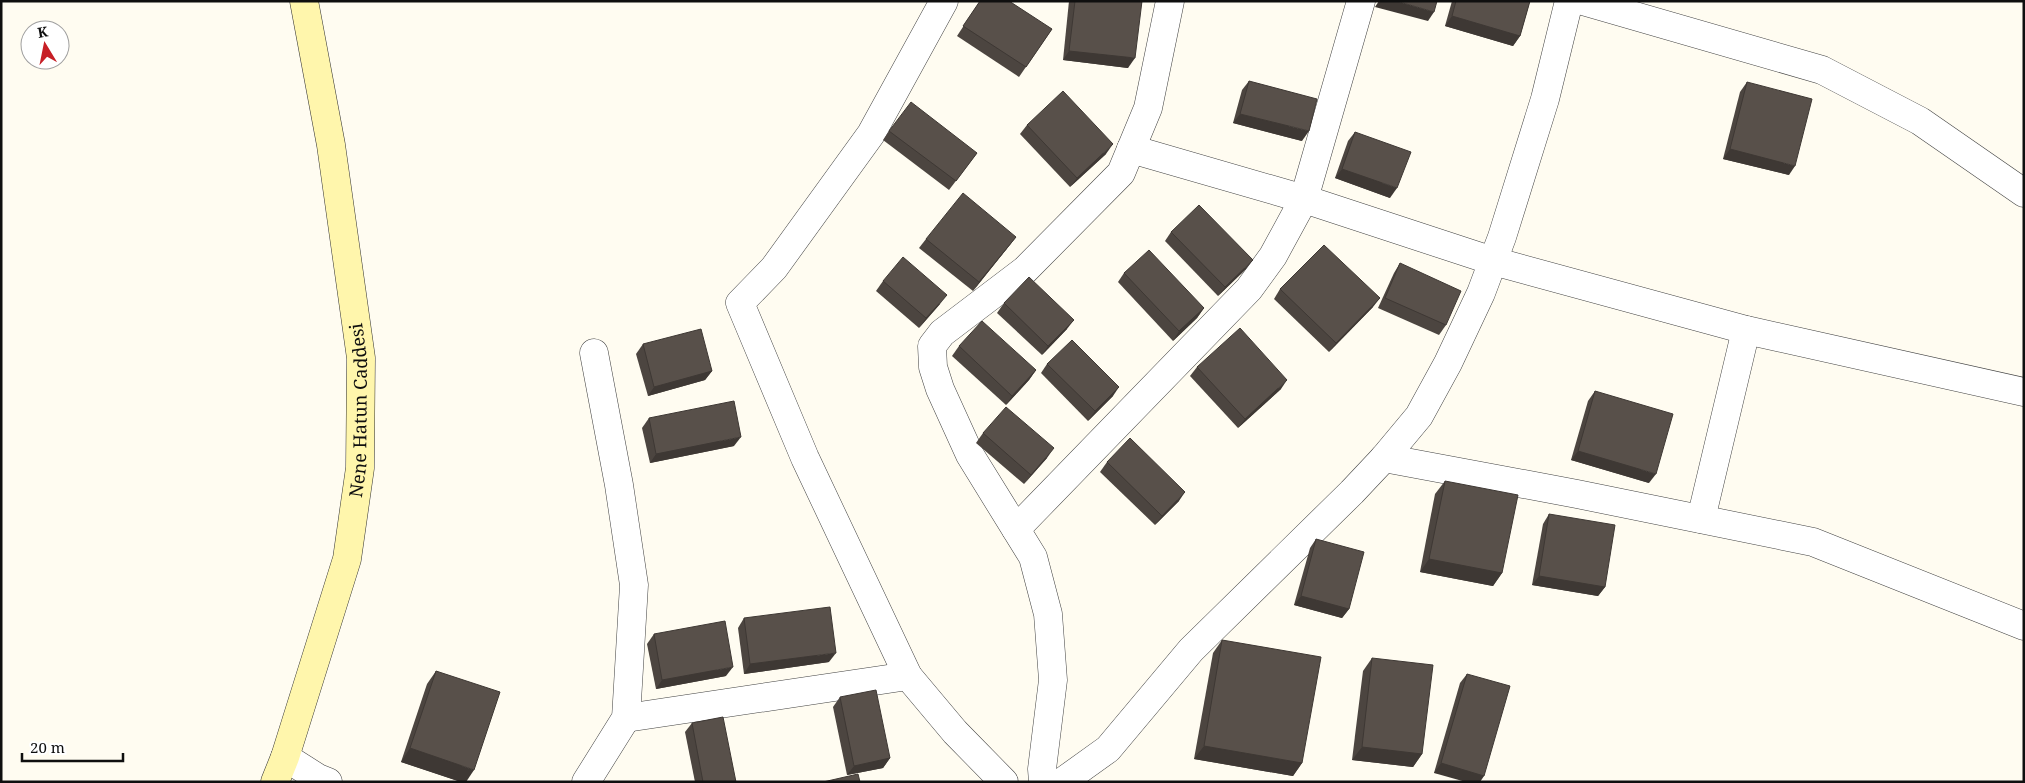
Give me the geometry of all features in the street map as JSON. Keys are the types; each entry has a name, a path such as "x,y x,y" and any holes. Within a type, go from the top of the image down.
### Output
{"street":[{"name":"Nene Hatun Caddesi","path":"280,769 347,559 360,468 359,348 331,145 304,1"},
{"path":"944,1 871,134 774,268 740,303 805,458 908,676 955,732 1004,782"},
{"path":"1043,782 1042,769 1053,680 1048,614 1033,557 970,455 940,389 933,367 932,346 942,333 1025,270 1121,173 1148,108 1170,1"},
{"path":"1016,529 1249,289 1273,256 1304,200 1361,1"},
{"path":"1062,782 1108,749 1192,650 1384,458 1419,416 1448,363 1481,293 1502,237 1544,98 1569,1"},
{"path":"1583,1 1822,70 1920,121 2024,193"},
{"path":"1131,149 1304,200 1493,260 1746,330 2024,392"},
{"path":"1701,520 1746,330"},
{"path":"586,782 626,718 634,585 619,485 594,352"},
{"path":"1384,458 1577,494 1813,542 2024,626"},
{"path":"626,718 908,676"},
{"path":"280,769 328,782"}],"building":[{"path":"980,1 1009,1 1052,29 1026,67 963,26"},
{"path":"1075,1 1142,1 1135,58 1069,51"},
{"path":"1396,1 1437,1 1434,12"},
{"path":"1456,1 1530,1 1520,36 1452,16"},
{"path":"1249,81 1317,99 1309,131 1240,114"},
{"path":"1747,82 1812,99 1795,166 1730,149"},
{"path":"1063,91 1113,144 1077,178 1027,125"},
{"path":"911,102 977,153 956,181 889,131"},
{"path":"1355,132 1411,152 1397,188 1342,169"},
{"path":"963,193 1016,237 979,282 926,239"},
{"path":"1199,205 1253,260 1225,287 1171,232"},
{"path":"1324,245 1380,298 1336,343 1280,289"},
{"path":"1149,250 1204,308 1179,331 1124,273"},
{"path":"903,257 947,295 926,318 883,281"},
{"path":"1400,263 1461,291 1446,325 1385,298"},
{"path":"1029,277 1074,320 1048,346 1004,303"},
{"path":"982,321 1036,370 1012,396 959,346"},
{"path":"1240,328 1287,380 1245,419 1197,367"},
{"path":"701,329 712,371 654,387 643,344"},
{"path":"1072,340 1119,387 1095,411 1047,364"},
{"path":"1595,391 1673,414 1656,474 1578,451"},
{"path":"734,401 741,437 656,454 649,418"},
{"path":"1006,407 1054,448 1031,475 983,433"},
{"path":"1130,438 1185,492 1162,516 1107,462"},
{"path":"1445,481 1518,495 1502,573 1429,559"},
{"path":"1549,514 1615,525 1605,587 1539,576"},
{"path":"1316,539 1364,552 1349,609 1301,596"},
{"path":"830,607 836,653 750,664 744,618"},
{"path":"725,621 733,667 662,680 654,634"},
{"path":"1222,640 1321,657 1302,763 1204,746"},
{"path":"1372,658 1433,665 1422,754 1362,747"},
{"path":"436,671 500,692 474,770 410,748"},
{"path":"1467,674 1510,686 1484,776 1441,763"},
{"path":"876,690 890,758 854,766 840,697"},
{"path":"723,717 736,782 703,782 692,723"},
{"path":"858,774 860,782 823,782"}]}
